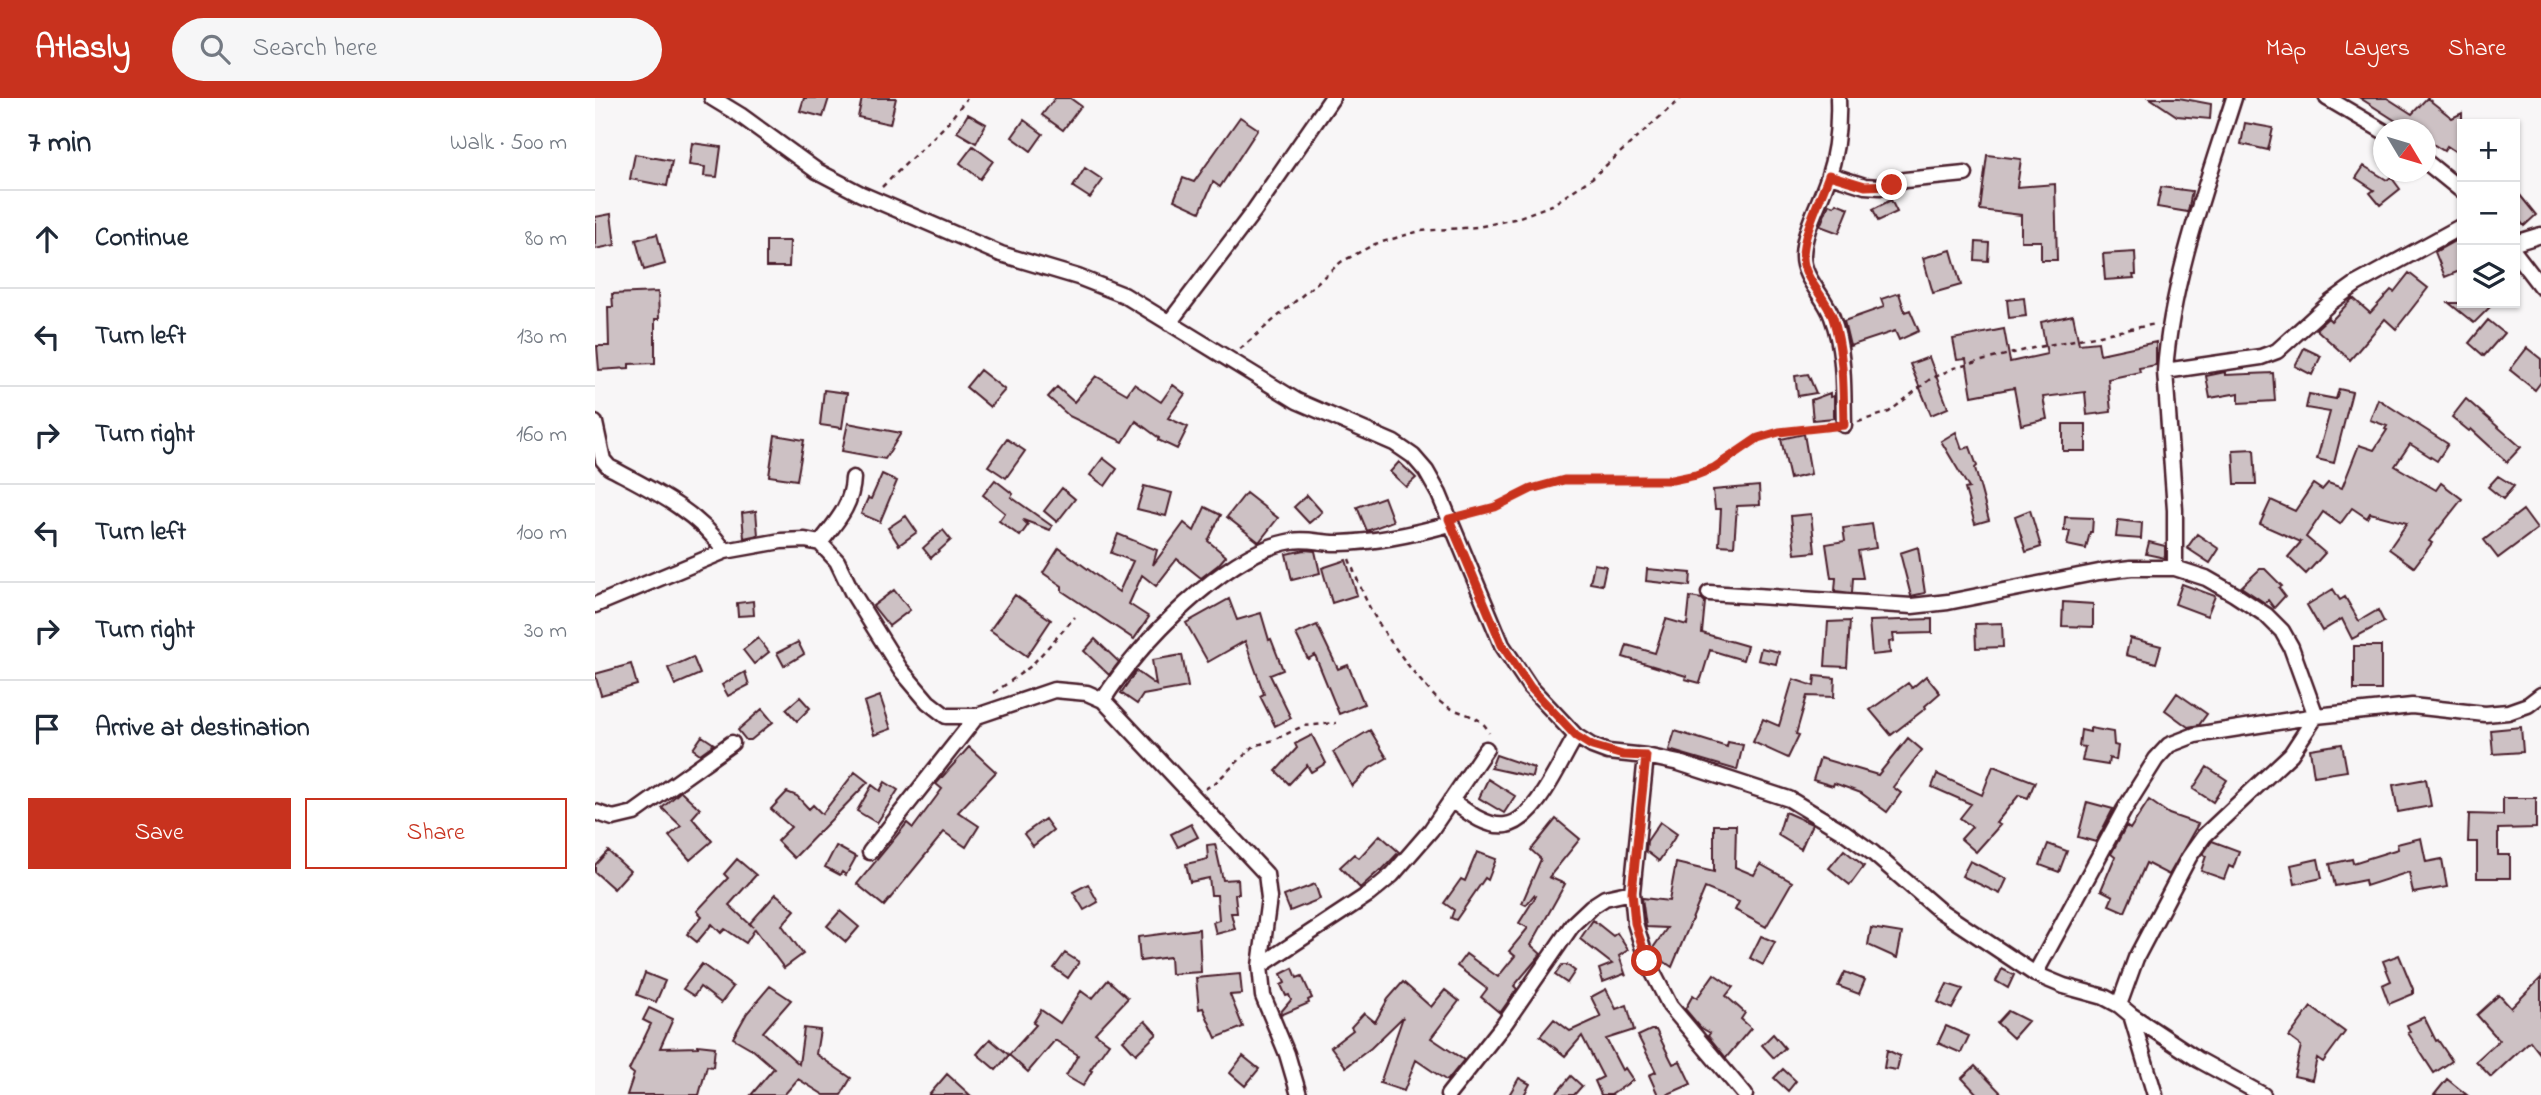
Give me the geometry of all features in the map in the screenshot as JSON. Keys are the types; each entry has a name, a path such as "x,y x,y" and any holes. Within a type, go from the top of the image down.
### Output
{"street":[{"path":"712,98 817,171 870,198 1001,254 1103,285 1125,295 1297,401 1394,443 1426,471 1439,494 1512,663 1530,687 1576,736 1608,752 1679,763 1789,799 1819,815 1873,853 1939,910 2035,974 2064,986 2104,997 2199,1060 2263,1095"},
{"path":"1169,323 1286,167 1332,98"},
{"path":"1838,98 1839,122 1829,175 1805,240 1803,257 1805,271 1824,299 1833,319 1841,360 1844,425"},
{"path":"2175,568 2175,510 2165,371 2170,322 2203,197 2234,98"},
{"path":"2327,98 2373,125"},
{"path":"2436,170 2457,187"},
{"path":"1829,175 1865,186 1880,187 1905,180 1965,174"},
{"path":"2165,371 2260,357 2277,351 2331,302 2356,284 2457,229"},
{"path":"2520,241 2541,235"},
{"path":"2520,260 2541,287"},
{"path":"595,423 603,460 609,467 684,509 725,551"},
{"path":"820,544 848,506 853,494 853,478"},
{"path":"1103,700 1128,664 1187,603 1255,552 1296,540 1342,543 1405,535 1450,522"},
{"path":"595,605 725,551 781,541 805,540 820,544 837,561 852,592 907,677 928,702 946,716 973,717 1054,690 1087,693 1103,700 1266,874 1269,898 1260,966 1263,996 1287,1054 1299,1095"},
{"path":"1709,593 1912,606 1948,602 2110,571 2175,568 2206,578 2234,594 2266,615 2282,631 2300,669 2316,716"},
{"path":"2035,974 2124,810 2156,758 2169,745 2195,735 2316,716 2411,706 2485,714 2508,712 2528,705 2541,695"},
{"path":"2119,1005 2136,958 2189,857 2204,836 2291,754 2316,716"},
{"path":"870,852 973,717"},
{"path":"1451,800 1481,820 1504,825 1518,821 1527,815 1576,736"},
{"path":"595,813 613,818 633,813 732,743"},
{"path":"1260,966 1369,894 1392,875 1414,853 1486,749"},
{"path":"1646,756 1632,892 1635,923 1647,961 1670,1006 1745,1095"},
{"path":"1448,1095 1506,1023 1573,924 1605,898 1632,892"},
{"path":"2131,1015 2155,1095"}],"path":[{"path":"870,198 946,125 967,98"},
{"path":"1228,360 1341,262 1375,244 1420,231 1478,227 1552,205 1593,178 1681,98"},
{"path":"1450,522 1495,507 1531,489 1564,480 1672,480 1696,475 1714,468 1758,438 1779,432 1844,425 1889,412 1930,380 1954,368 2033,348 2170,322"},
{"path":"1342,543 1368,605 1412,671 1436,699 1486,726 1489,738 1486,749"},
{"path":"973,717 996,691 1031,666 1075,617"},
{"path":"1192,795 1215,783 1254,746 1303,726 1336,723"}],"building":[{"path":"804,98 829,98 823,117 800,111"},
{"path":"862,98 896,98 890,124 858,117"},
{"path":"1055,98 1070,98 1081,106 1063,130 1042,115"},
{"path":"2150,98 2179,98 2211,104 2210,119 2177,116"},
{"path":"2360,98 2387,98 2412,114 2427,98 2452,118 2462,113 2462,119 2457,119 2457,153 2447,146 2444,151 2436,146 2436,119 2393,119"},
{"path":"968,114 986,124 976,143 957,132"},
{"path":"1240,117 1258,129 1220,187 1213,182 1200,212 1174,200 1183,178 1194,182"},
{"path":"1024,120 1043,134 1031,151 1012,137"},
{"path":"2245,123 2273,128 2268,150 2241,144"},
{"path":"692,143 721,147 717,177 704,176 705,167 689,165"},
{"path":"973,146 993,161 980,179 960,163"},
{"path":"635,154 672,161 667,186 630,179"},
{"path":"1987,155 2021,159 2017,187 2055,184 2057,260 2041,260 2041,241 2021,241 2021,215 1980,210"},
{"path":"2364,166 2373,171 2373,182 2395,182 2400,189 2380,205 2370,193 2374,190 2356,178"},
{"path":"1085,168 1103,180 1090,198 1073,187"},
{"path":"2161,187 2192,191 2188,212 2157,207"},
{"path":"2520,195 2536,215 2524,226 2520,221"},
{"path":"1891,200 1897,212 1878,221 1873,209"},
{"path":"1836,203 1849,208 1839,233 1820,226 1829,204 1834,206"},
{"path":"611,214 615,245 595,249 595,217"},
{"path":"657,234 665,264 644,270 636,240"},
{"path":"2457,240 2457,272 2445,277 2435,252"},
{"path":"766,241 790,241 789,267 766,267"},
{"path":"1976,242 1989,243 1988,261 1975,260"},
{"path":"1951,250 1961,285 1933,293 1923,258"},
{"path":"2135,252 2134,278 2105,280 2103,254"},
{"path":"2409,273 2428,288 2396,329 2385,319 2350,360 2316,329 2328,318 2331,321 2353,298 2370,313 2391,290 2394,292"},
{"path":"658,292 659,319 655,319 655,363 629,364 629,368 599,370 597,346 609,346 608,307 613,307 612,294"},
{"path":"1899,293 1905,312 1910,310 1919,331 1899,340 1895,331 1850,346 1844,321 1884,307 1881,299"},
{"path":"2024,298 2026,316 2009,318 2007,300"},
{"path":"2449,303 2457,303 2457,308 2489,308 2474,323"},
{"path":"2073,315 2079,344 2098,342 2100,354 2156,342 2156,365 2139,368 2140,372 2108,379 2111,412 2087,415 2085,392 2043,397 2047,419 2021,425 2014,388 1972,396 1966,359 1957,360 1953,339 2004,329 2010,362 2047,354 2041,322"},
{"path":"2488,320 2504,333 2484,356 2469,343"},
{"path":"2304,348 2321,356 2312,375 2295,366"},
{"path":"2527,348 2541,359 2541,382 2535,390 2510,370"},
{"path":"1929,357 1948,408 1931,415 1910,364"},
{"path":"980,370 1005,390 990,407 966,387"},
{"path":"2225,372 2225,375 2273,373 2275,401 2239,403 2239,393 2210,398 2206,376"},
{"path":"1808,374 1816,393 1798,396 1795,376"},
{"path":"1096,376 1127,394 1134,384 1161,402 1173,385 1185,394 1168,418 1188,427 1177,449 1158,440 1159,438 1136,421 1123,442 1069,416 1048,397 1057,387 1074,402"},
{"path":"2339,389 2352,392 2334,463 2317,459 2330,412 2306,408 2309,394 2336,399"},
{"path":"824,390 847,393 842,428 820,425"},
{"path":"1830,393 1830,397 1834,396 1834,418 1813,420 1811,400"},
{"path":"2378,399 2448,444 2437,461 2410,444 2395,466 2436,490 2441,483 2462,499 2429,541 2432,543 2414,567 2389,549 2407,523 2370,513 2367,518 2352,508 2340,524 2323,512 2306,537 2325,553 2306,574 2288,557 2301,542 2260,524 2271,500 2295,511 2313,484 2322,490 2328,483 2342,488 2359,445 2374,450 2387,430 2387,426 2370,420"},
{"path":"2466,399 2521,447 2507,462 2471,429 2469,431 2452,417"},
{"path":"848,423 901,433 885,459 842,451"},
{"path":"2063,424 2086,424 2086,451 2063,451"},
{"path":"1956,432 1962,449 1970,447 1989,520 1975,524 1965,489 1969,488 1941,441"},
{"path":"1804,434 1811,474 1790,479 1781,439"},
{"path":"775,435 804,440 797,480 769,476"},
{"path":"1007,439 1025,451 1006,478 988,466"},
{"path":"2254,449 2256,484 2235,484 2233,450"},
{"path":"1103,458 1117,469 1105,486 1090,475"},
{"path":"1399,462 1416,478 1406,487 1390,472"},
{"path":"882,474 897,481 880,522 861,514"},
{"path":"2498,476 2514,486 2503,499 2488,487"},
{"path":"995,480 1013,494 1011,497 1052,526 1050,530 1023,520 1028,525 1020,536 999,521 1005,513 983,495"},
{"path":"1144,486 1172,493 1166,516 1137,509"},
{"path":"1759,486 1760,505 1737,506 1734,546 1719,545 1721,509 1715,509 1713,490"},
{"path":"1062,488 1075,499 1057,522 1044,511"},
{"path":"1246,493 1278,518 1259,542 1227,517"},
{"path":"1307,495 1322,512 1309,523 1294,507"},
{"path":"1384,497 1393,521 1367,531 1357,507"},
{"path":"1205,507 1221,515 1208,541 1226,556 1201,578 1177,559 1156,586 1142,575 1129,604 1149,617 1134,639 1062,591 1062,586 1043,573 1059,548 1119,592 1133,561 1111,553 1118,534 1157,550 1153,565 1184,523 1194,531"},
{"path":"2030,510 2041,547 2026,552 2015,516"},
{"path":"2523,510 2537,529 2498,558 2484,540"},
{"path":"756,511 758,535 744,538 742,513"},
{"path":"1811,514 1815,552 1795,554 1791,516"},
{"path":"906,516 917,532 899,545 888,528"},
{"path":"2065,517 2093,518 2092,532 2086,549 2067,545 2070,531 2064,531"},
{"path":"2118,520 2142,523 2141,539 2116,537"},
{"path":"1872,524 1876,548 1858,551 1863,578 1853,578 1852,593 1835,591 1836,578 1831,578 1826,544 1845,541 1843,528"},
{"path":"943,530 951,540 931,558 923,548"},
{"path":"2197,534 2219,549 2210,563 2187,548"},
{"path":"2149,542 2165,546 2165,558 2146,554"},
{"path":"1918,547 1925,593 1911,596 1900,553"},
{"path":"1315,551 1320,573 1292,580 1286,554"},
{"path":"1346,560 1357,595 1332,603 1322,568"},
{"path":"1594,564 1606,566 1602,585 1590,583"},
{"path":"1647,569 1691,573 1690,586 1646,581"},
{"path":"2260,569 2265,569 2282,586 2279,588 2285,596 2274,608 2268,600 2265,603 2241,587"},
{"path":"2182,584 2215,596 2207,616 2175,604"},
{"path":"2333,589 2340,600 2345,597 2359,621 2378,610 2384,622 2352,639 2342,619 2322,631 2307,605"},
{"path":"894,590 910,610 889,626 873,606"},
{"path":"1015,595 1051,620 1027,656 990,630"},
{"path":"1690,597 1705,602 1702,633 1747,646 1743,660 1710,650 1700,683 1685,679 1686,676 1623,657 1627,645 1655,653 1666,619 1687,625"},
{"path":"1229,599 1237,620 1261,613 1269,640 1271,639 1283,670 1270,675 1291,718 1275,726 1260,696 1264,694 1245,641 1208,662 1186,623"},
{"path":"753,601 754,615 738,616 737,603"},
{"path":"2063,602 2093,604 2093,627 2062,626"},
{"path":"1932,619 1932,633 1893,634 1894,641 1889,642 1890,653 1872,655 1869,621"},
{"path":"1850,621 1847,667 1825,666 1828,622"},
{"path":"2002,623 2003,647 1976,648 1975,624"},
{"path":"1317,625 1338,669 1348,665 1364,704 1339,714 1315,655 1308,659 1296,634"},
{"path":"758,638 769,652 754,664 743,650"},
{"path":"2130,638 2161,646 2156,663 2126,655"},
{"path":"1095,639 1119,662 1109,675 1084,651"},
{"path":"798,642 804,654 784,666 777,653"},
{"path":"2354,646 2381,646 2381,690 2354,690"},
{"path":"1761,648 1779,652 1776,664 1758,660"},
{"path":"1182,655 1188,687 1143,695 1137,704 1121,693 1136,671 1156,685 1152,660"},
{"path":"693,657 700,674 675,685 668,668"},
{"path":"631,664 637,685 601,695 595,674"},
{"path":"745,672 749,685 728,696 722,685"},
{"path":"1815,676 1835,678 1834,697 1807,696 1796,734 1799,735 1788,758 1753,742 1763,719 1779,726 1793,679 1814,686"},
{"path":"1926,676 1940,693 1926,708 1891,735 1870,710 1908,683 1912,688"},
{"path":"2177,693 2207,714 2199,725 2188,727 2165,710"},
{"path":"880,696 891,729 874,735 864,702"},
{"path":"800,697 810,708 797,721 786,709"},
{"path":"762,709 773,722 751,740 746,740 738,730"},
{"path":"2521,727 2523,752 2493,754 2491,730"},
{"path":"2090,728 2113,732 2114,745 2118,746 2116,760 2109,758 2108,765 2082,761 2085,747 2079,746 2081,730 2090,732"},
{"path":"1370,730 1387,758 1370,768 1352,786 1333,752"},
{"path":"1675,731 1727,747 1728,742 1743,745 1737,770 1669,750"},
{"path":"1312,735 1326,763 1311,772 1307,765 1289,784 1276,771 1297,748 1295,744"},
{"path":"702,736 714,744 700,754 693,749"},
{"path":"1908,738 1922,750 1893,787 1901,793 1887,812 1861,793 1834,783 1833,786 1813,780 1820,758 1878,775"},
{"path":"2342,744 2347,771 2314,776 2310,749"},
{"path":"969,747 996,772 958,812 979,826 966,847 944,832 884,906 857,884 907,823 913,828 942,789 936,784"},
{"path":"1496,755 1534,768 1532,777 1491,768"},
{"path":"1993,766 2035,782 2028,798 2019,795 1996,823 2000,825 1976,852 1961,839 1972,827 1960,818 1971,804 1932,787 1937,774 1982,795"},
{"path":"2207,767 2227,780 2213,802 2193,789"},
{"path":"855,772 868,782 794,858 777,841 791,827 771,809 787,792 797,796 809,809 813,805 822,814"},
{"path":"1488,779 1515,796 1504,813 1479,798"},
{"path":"2426,779 2431,806 2398,812 2393,785"},
{"path":"885,782 898,790 877,823 857,811 872,785 880,791"},
{"path":"681,791 700,809 692,818 712,841 690,860 669,836 681,826 662,808"},
{"path":"2503,798 2536,798 2536,828 2498,829 2498,855 2510,855 2510,878 2477,878 2477,842 2468,842 2469,814 2503,815"},
{"path":"2149,800 2169,814 2198,824 2169,875 2146,863 2125,912 2109,905 2113,896 2101,890 2115,857 2111,854 2126,826 2130,829"},
{"path":"2087,802 2113,809 2096,842 2078,837"},
{"path":"1785,812 1812,824 1801,849 1778,835"},
{"path":"1045,819 1053,830 1033,846 1024,834"},
{"path":"1556,819 1580,839 1549,877 1565,884 1531,945 1541,954 1514,986 1517,989 1500,1013 1481,997 1487,989 1457,966 1466,954 1498,977 1515,956 1509,951 1528,928 1519,923 1536,896 1526,905 1522,903 1541,859 1531,850"},
{"path":"1660,822 1677,834 1659,861 1646,851 1647,841"},
{"path":"1191,824 1198,837 1178,847 1171,834"},
{"path":"1714,825 1736,825 1735,867 1754,875 1760,864 1792,882 1766,927 1735,910 1739,902 1705,888 1672,967 1656,956 1653,948 1667,928 1646,927 1642,898 1669,901 1676,863 1714,872"},
{"path":"1380,835 1399,852 1360,888 1340,867 1354,854 1359,858"},
{"path":"2421,838 2426,862 2442,859 2447,887 2413,893 2409,872 2366,886 2365,880 2335,886 2330,864 2352,859 2353,863 2398,849 2397,844"},
{"path":"2212,841 2239,851 2233,868 2229,866 2224,879 2201,871 2206,856 2203,854"},
{"path":"1215,844 1223,880 1238,879 1239,894 1235,894 1237,913 1231,913 1235,929 1216,934 1213,922 1219,920 1217,895 1211,895 1209,878 1190,882 1186,864 1208,859 1207,845"},
{"path":"2048,844 2067,851 2059,872 2040,865"},
{"path":"836,846 856,857 846,875 842,872 840,875 825,867"},
{"path":"1844,850 1864,866 1850,885 1829,868"},
{"path":"608,851 630,871 614,889 595,872 595,865"},
{"path":"1477,852 1496,859 1488,880 1485,878 1456,920 1451,918 1454,910 1444,903 1461,879 1465,881"},
{"path":"737,859 756,875 729,905 753,927 750,923 776,894 795,910 782,925 803,954 784,968 755,929 746,943 725,929 721,933 712,924 697,942 687,934 702,916 697,911 728,878 724,874"},
{"path":"2318,859 2322,878 2295,884 2291,865"},
{"path":"1970,861 2007,879 2000,894 1962,876"},
{"path":"1088,884 1098,902 1084,910 1073,892"},
{"path":"1315,884 1320,899 1290,911 1284,896"},
{"path":"840,911 859,927 846,942 827,926"},
{"path":"1593,920 1613,936 1617,933 1628,950 1619,956 1626,976 1624,974 1603,982 1599,969 1612,964 1580,939"},
{"path":"1871,928 1902,933 1897,958 1868,945"},
{"path":"1199,929 1201,972 1171,974 1170,957 1140,961 1138,937"},
{"path":"1761,936 1775,942 1763,965 1750,958"},
{"path":"1065,953 1079,962 1068,978 1054,968"},
{"path":"2399,955 2413,994 2389,1004 2382,985 2391,981 2383,961"},
{"path":"702,964 733,987 721,1003 700,987 694,996 683,989"},
{"path":"1562,965 1575,971 1567,983 1555,975"},
{"path":"1293,968 1297,978 1302,976 1312,998 1308,1000 1309,1003 1281,1015 1291,1000 1281,985 1285,983 1281,974"},
{"path":"2002,969 2014,975 2008,988 1996,981"},
{"path":"1845,972 1865,980 1859,994 1838,986"},
{"path":"645,973 665,981 656,1002 637,995"},
{"path":"1240,974 1242,994 1230,995 1243,1027 1216,1038 1203,1008 1199,1009 1196,978"},
{"path":"1714,974 1733,987 1726,996 1745,1013 1741,1019 1751,1028 1726,1058 1708,1036 1710,1033 1700,1027 1685,1009 1693,995 1697,998"},
{"path":"2541,978 2541,1055 2530,1041 2491,1077 2476,1061 2499,1040 2477,1015 2499,995 2511,1008"},
{"path":"1108,980 1128,998 1095,1033 1109,1043 1090,1070 1092,1071 1083,1086 1066,1076 1078,1055 1055,1040 1028,1072 1009,1055 1036,1025 1033,1023 1041,1010 1060,1023 1081,991 1092,999"},
{"path":"1403,982 1431,1007 1445,990 1459,1001 1431,1038 1464,1060 1447,1081 1416,1060 1404,1091 1380,1083 1403,1017 1371,1048 1346,1067 1331,1047 1353,1030 1351,1027 1364,1013 1375,1022 1388,999"},
{"path":"1947,984 1963,989 1952,1009 1938,1002"},
{"path":"770,986 791,1000 763,1032 799,1064 804,1028 820,1030 816,1054 851,1078 841,1095 824,1095 798,1079 784,1095 751,1095 774,1068 752,1049 733,1038 747,1013"},
{"path":"1606,989 1616,1009 1627,1005 1634,1030 1606,1039 1622,1070 1625,1068 1633,1080 1611,1095 1601,1095 1595,1081 1603,1077 1582,1036 1565,1056 1540,1036 1554,1019 1570,1031 1601,1017 1591,997"},
{"path":"2311,1007 2345,1032 2323,1062 2317,1058 2312,1080 2294,1076 2301,1046 2289,1037"},
{"path":"649,1008 673,1019 660,1048 698,1045 715,1047 713,1067 707,1066 699,1095 627,1095 634,1074 629,1070 651,1024 643,1020"},
{"path":"2008,1011 2028,1021 2013,1038 1997,1023"},
{"path":"2424,1017 2436,1041 2438,1040 2452,1061 2434,1073 2408,1033 2410,1032 2407,1025"},
{"path":"1145,1021 1157,1034 1136,1054 1123,1040"},
{"path":"1946,1026 1969,1036 1961,1053 1938,1043"},
{"path":"1656,1030 1673,1064 1680,1061 1691,1084 1666,1095 1658,1095 1649,1075 1656,1072 1638,1036"},
{"path":"1773,1034 1785,1048 1774,1058 1762,1045"},
{"path":"990,1039 1009,1055 996,1070 977,1054"},
{"path":"1887,1050 1900,1056 1897,1070 1884,1068"},
{"path":"1243,1056 1259,1069 1245,1086 1230,1073"},
{"path":"1975,1066 2003,1095 1978,1095 1962,1078"},
{"path":"1783,1069 1796,1081 1788,1091 1774,1078"},
{"path":"947,1074 970,1095 929,1095"},
{"path":"1571,1076 1582,1086 1574,1095 1555,1095"},
{"path":"1519,1078 1530,1084 1524,1095 1509,1095"},
{"path":"2447,1079 2467,1095 2434,1095"}],"route":[{"path":"1647,961 1635,923 1632,892 1646,756 1623,755 1592,746 1576,736 1530,687 1502,645 1449,519 1495,507 1531,489 1564,480 1672,480 1696,475 1714,468 1758,438 1779,432 1844,425 1841,360 1833,319 1824,299 1805,271 1805,240 1829,175 1865,186 1892,185"}]}
